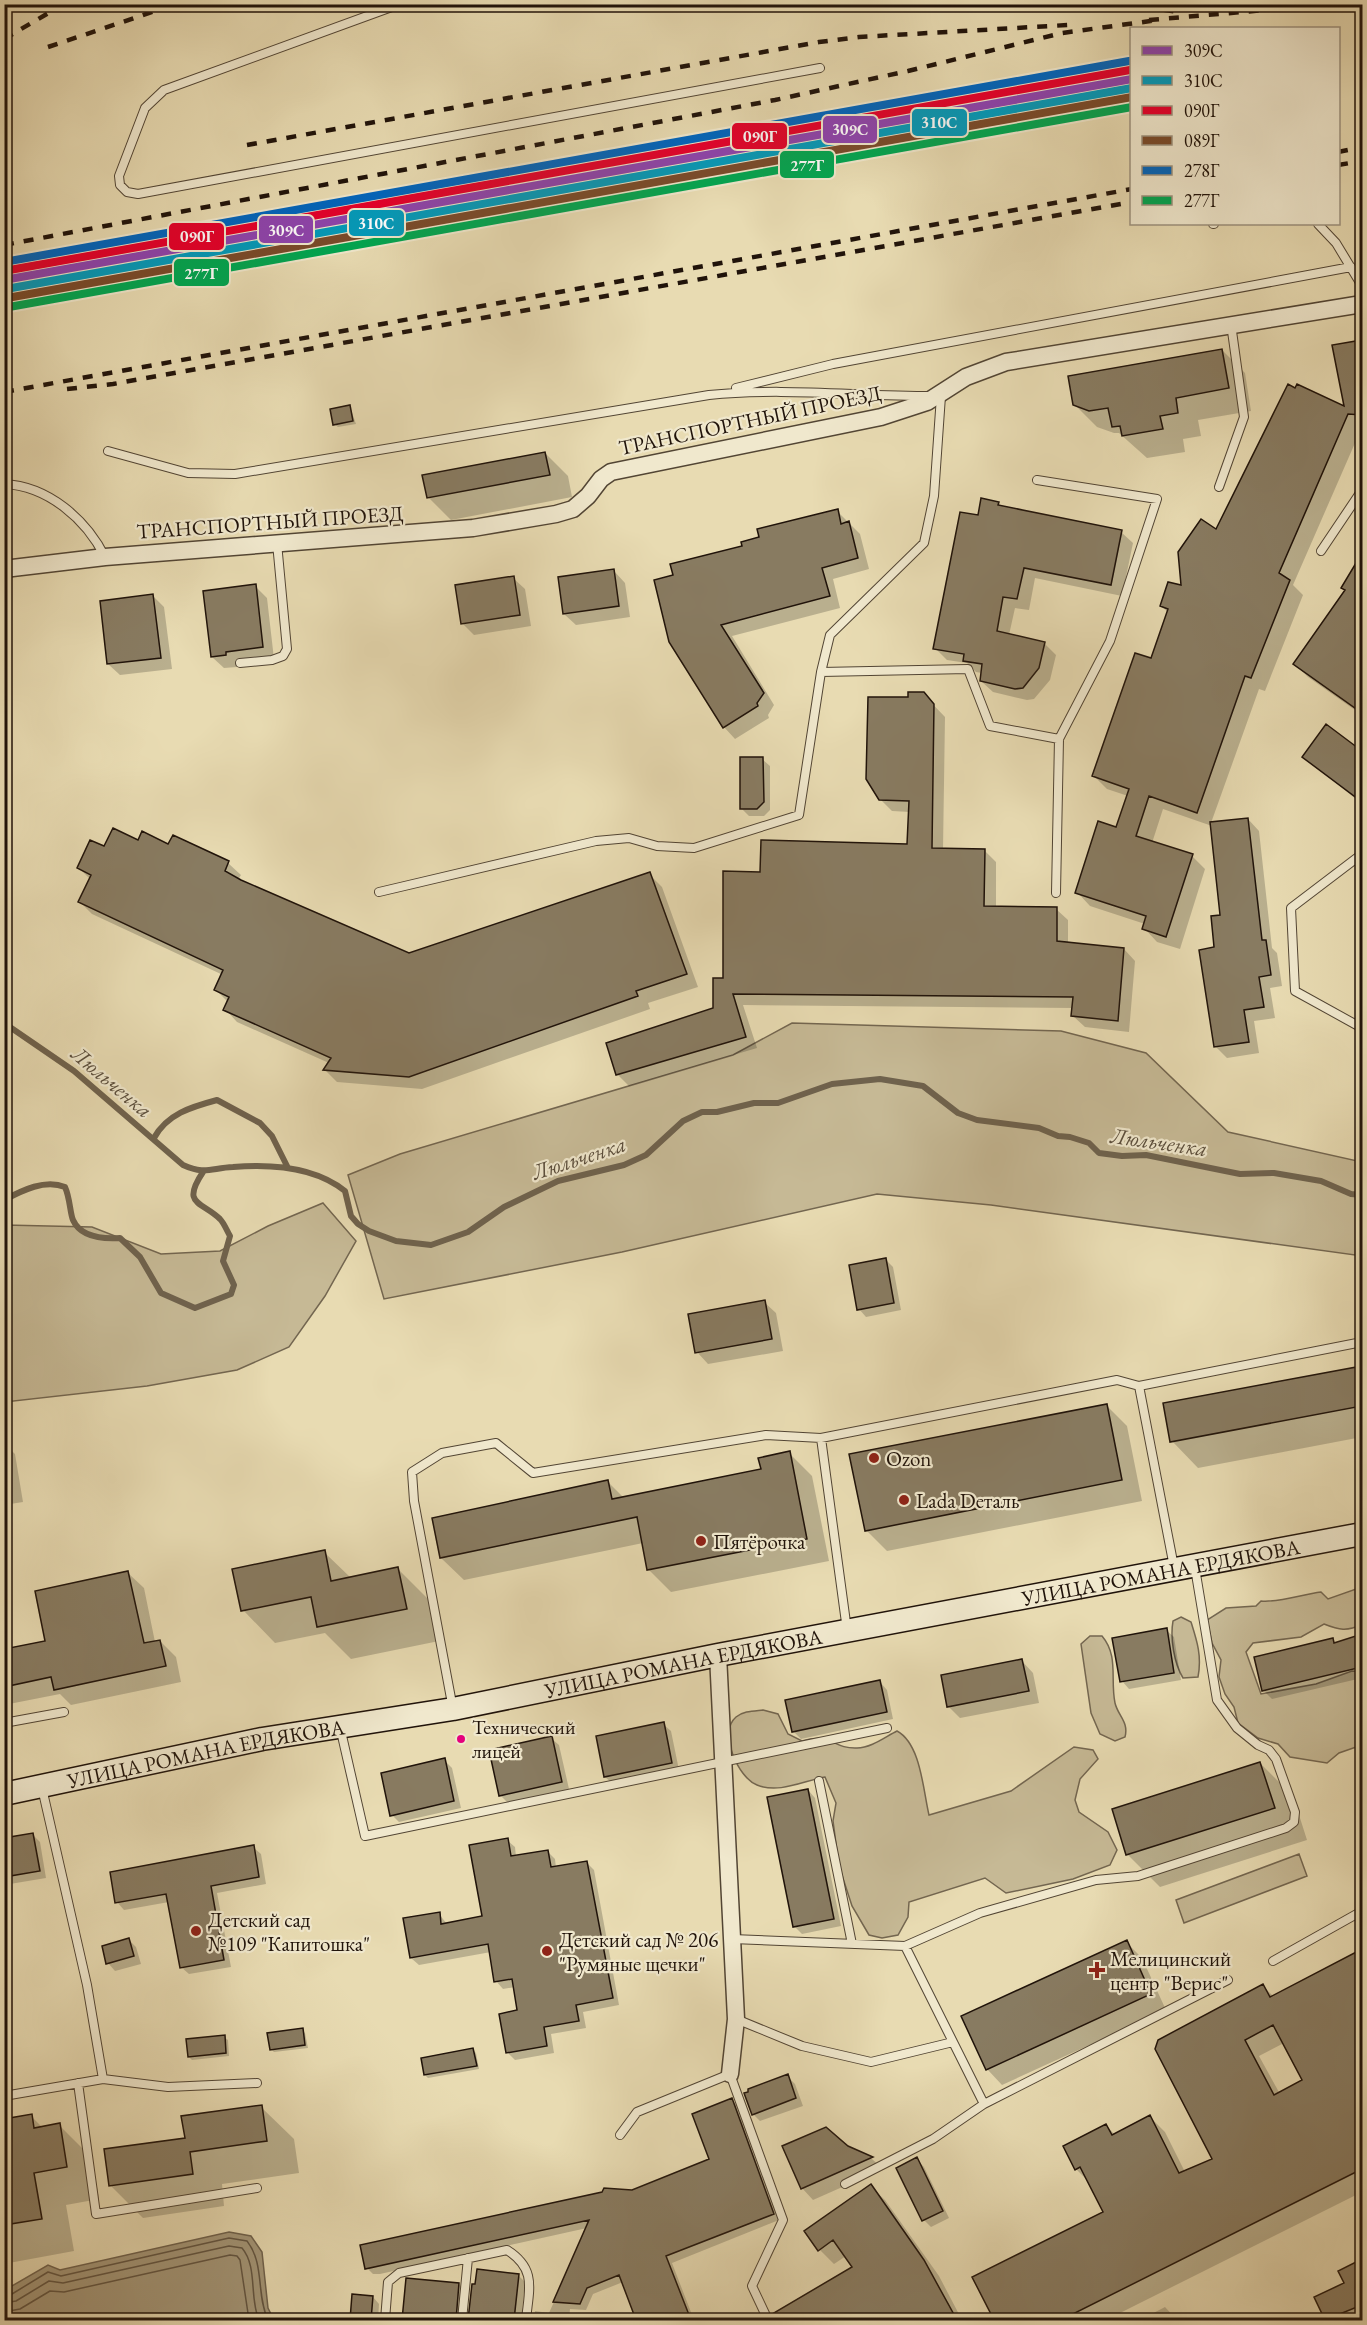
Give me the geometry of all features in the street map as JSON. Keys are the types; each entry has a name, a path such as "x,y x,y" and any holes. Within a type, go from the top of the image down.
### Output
{"street":[{"name":"ТРАНСПОРТНЫЙ ПРОЕЗД","path":"4,569 105,557 441,532 556,514 582,503 601,479 611,472 881,417 941,396 966,376 1006,362 1231,323 1362,304"},
{"name":"УЛИЦА РОМАНА ЕРДЯКОВА","path":"4,1794 42,1788 262,1738 453,1709 718,1654 1185,1569 1362,1534"},
{"path":"718,1654 736,2019 730,2074"}],"lane":[{"path":"400,4 164,90 146,108 118,177 120,185 127,192 138,194 819,68"},
{"path":"1319,225 1336,243 1362,286"},
{"path":"108,451 188,472 236,474 709,395 833,364 1351,267"},
{"path":"1219,487 1244,417 1231,323"},
{"path":"379,892 596,841 629,838 657,846 694,848 799,815 830,635 924,543 934,496 941,396 878,397 765,391 709,395"},
{"path":"1037,480 1157,499 1110,642 1059,739 1056,893"},
{"path":"4,484 20,485 41,492 61,506 86,528 105,557"},
{"path":"1321,551 1362,490"},
{"path":"240,663 272,660 283,656 286,649 277,543"},
{"path":"822,672 968,669 990,726 1059,739"},
{"path":"1362,854 1291,908 1295,991 1362,1028"},
{"path":"453,1709 414,1501 411,1472 442,1453 496,1443 533,1473 766,1435 821,1438 1117,1380 1139,1386 1362,1342"},
{"path":"732,1939 905,1946 980,1912 1096,1880 1138,1876 1286,1828 1294,1822 1295,1812 1276,1759 1269,1750 1258,1745 1237,1728 1217,1700 1139,1386"},
{"path":"821,1438 847,1631"},
{"path":"4,1723 64,1712"},
{"path":"340,1727 365,1836 887,1728"},
{"path":"819,1781 852,1944"},
{"path":"42,1788 87,1985 103,2079"},
{"path":"1273,1961 1362,1911"},
{"path":"905,1946 984,2104"},
{"path":"844,2184 933,2139 984,2104 1228,1980"},
{"path":"736,2019 801,2046 871,2062 953,2042"},
{"path":"620,2135 637,2112 730,2074 783,2220 752,2286 768,2320"},
{"path":"4,2096 103,2079 168,2087 256,2083"},
{"path":"78,2083 96,2214 257,2188"},
{"path":"385,2320 388,2282 399,2272 507,2250 522,2260 530,2277 526,2320"},
{"path":"462,2320 468,2258"}],"shaded area":[{"path":"792,1023 1061,1031 1146,1053 1228,1132 1362,1162 1362,1256 991,1205 877,1194 622,1252 384,1299 348,1175 400,1154 733,1055"},
{"path":"323,1203 356,1241 325,1296 289,1347 237,1370 147,1386 5,1402 5,1225 92,1227 161,1254 220,1251 268,1226"},
{"path":"1356,1589 1362,1593 1362,1624 1343,1629 1324,1624 1301,1637 1253,1643 1246,1652 1261,1694 1316,1684 1352,1671 1361,1672 1362,1745 1339,1753 1327,1763 1290,1757 1278,1744 1258,1738 1238,1723 1234,1707 1225,1694 1219,1677 1221,1660 1212,1643 1207,1620 1226,1608 1256,1606 1261,1601 1275,1601 1321,1592 1328,1599"},
{"path":"1181,1617 1191,1622 1195,1636 1199,1655 1198,1677 1183,1678 1175,1658 1173,1621"},
{"path":"1090,1636 1102,1636 1112,1660 1116,1708 1126,1727 1125,1737 1115,1741 1100,1734 1091,1713 1081,1644"},
{"path":"763,1710 778,1714 788,1734 802,1741 820,1738 849,1748 862,1748 897,1731 905,1737 916,1757 929,1815 1011,1791 1074,1747 1093,1750 1098,1759 1080,1779 1075,1800 1079,1812 1108,1832 1117,1850 1110,1865 1073,1879 1006,1893 985,1878 909,1902 908,1917 898,1935 882,1938 869,1935 852,1906 839,1866 833,1821 836,1803 825,1777 791,1786 765,1787 750,1781 737,1764 730,1743 731,1724 736,1717 742,1714"},
{"path":"1299,1854 1307,1876 1184,1923 1176,1900"}],"water":[{"path":"229,2232 251,2236 262,2252 268,2308 274,2320 5,2320 5,2290 48,2265 60,2270"}],"building":[{"path":"1362,340 1362,415 1348,414 1279,573 1290,580 1251,678 1245,676 1197,813 1149,796 1136,836 1193,854 1166,937 1142,929 1146,916 1075,893 1098,821 1116,827 1129,789 1092,776 1135,653 1151,658 1168,609 1160,606 1168,582 1181,585 1178,552 1201,519 1216,529 1288,384 1295,388 1297,384 1344,406 1332,345"},
{"path":"1222,349 1229,388 1176,398 1178,413 1160,416 1163,429 1122,436 1120,426 1112,427 1108,408 1089,411 1073,405 1068,376"},
{"path":"350,405 353,421 333,425 330,409"},
{"path":"545,452 550,475 427,498 422,475"},
{"path":"981,498 999,502 998,505 1122,530 1111,585 1024,568 1017,599 1003,597 997,631 1045,642 1039,668 1023,688 1015,689 980,681 982,664 963,661 964,654 933,649 960,512 978,515"},
{"path":"838,509 841,524 849,521 858,558 822,568 830,596 721,625 764,693 757,703 758,706 723,728 669,642 654,580 673,575 670,564 742,546 741,542 759,537 757,529"},
{"path":"1362,553 1362,713 1293,664 1345,590 1341,588"},
{"path":"614,569 619,606 563,614 558,577"},
{"path":"514,576 520,615 461,624 455,585"},
{"path":"256,584 263,647 226,652 226,655 211,657 203,591"},
{"path":"153,594 161,658 107,664 100,601"},
{"path":"908,692 924,692 934,704 932,848 985,849 984,906 1057,907 1057,941 1124,948 1118,1021 1071,1016 1073,997 733,994 746,1037 616,1075 606,1043 713,1008 713,978 723,978 723,871 760,872 761,840 907,844 909,801 879,800 866,779 868,697 908,697"},
{"path":"1326,724 1362,751 1362,802 1302,757"},
{"path":"740,757 763,757 764,802 757,809 740,809"},
{"path":"1248,818 1262,940 1266,940 1271,975 1259,977 1264,1007 1244,1010 1249,1042 1214,1047 1199,950 1214,947 1211,916 1220,915 1210,822"},
{"path":"113,828 138,840 142,831 168,844 173,835 229,861 225,871 241,880 409,953 650,872 687,974 636,991 638,996 409,1077 323,1070 331,1058 223,1010 229,997 214,990 223,970 78,902 91,875 77,868 90,840 104,846"},
{"path":"886,1258 894,1303 857,1310 849,1265"},
{"path":"765,1300 772,1339 695,1353 688,1314"},
{"path":"1362,1366 1362,1406 1170,1442 1163,1403"},
{"path":"1107,1404 1122,1480 865,1531 849,1454"},
{"path":"790,1451 807,1539 647,1570 637,1517 440,1558 432,1518 608,1480 612,1499 761,1469 758,1458"},
{"path":"325,1550 331,1581 398,1567 407,1609 317,1627 311,1597 241,1611 232,1569"},
{"path":"128,1571 144,1643 160,1640 166,1666 54,1690 51,1677 4,1687 4,1649 45,1641 35,1591"},
{"path":"1167,1628 1174,1673 1120,1682 1112,1638"},
{"path":"1362,1634 1362,1667 1262,1691 1254,1657 1333,1638 1334,1643"},
{"path":"1022,1659 1029,1691 947,1707 941,1675"},
{"path":"880,1680 887,1712 792,1732 785,1700"},
{"path":"664,1722 672,1763 604,1777 596,1736"},
{"path":"552,1736 562,1782 499,1796 489,1750"},
{"path":"445,1758 454,1801 390,1816 381,1773"},
{"path":"1260,1762 1275,1808 1126,1855 1112,1809"},
{"path":"808,1789 834,1919 793,1927 767,1797"},
{"path":"33,1833 40,1871 4,1877 4,1838"},
{"name":"Детский сад № 206 \"Румяные щечки\"","path":"508,1838 511,1856 548,1850 551,1867 587,1861 613,1998 576,2005 579,2021 544,2027 547,2046 506,2053 499,2014 517,2010 512,1979 494,1982 488,1944 410,1958 403,1918 440,1912 441,1924 482,1916 469,1845"},
{"name":"Детский сад №109 \"Капитошка\"","path":"254,1845 259,1877 211,1886 224,1960 180,1968 166,1894 115,1903 110,1872"},
{"path":"129,1938 134,1956 106,1964 102,1946"},
{"path":"1127,1940 1151,1994 986,2070 961,2016"},
{"path":"1362,1949 1362,2169 1061,2320 994,2320 972,2277 1103,2212 1080,2167 1075,2170 1063,2146 1106,2124 1112,2135 1150,2115 1179,2173 1212,2159 1155,2049 1158,2040 1263,1984 1270,1997","holes":["1273,2025 1302,2080 1274,2095 1245,2040"]},
{"path":"303,2028 305,2045 270,2050 267,2033"},
{"path":"225,2035 226,2053 188,2057 186,2039"},
{"path":"473,2048 477,2066 424,2075 421,2058"},
{"path":"788,2074 796,2098 752,2115 744,2093 748,2092 748,2089"},
{"path":"732,2098 774,2214 666,2256 691,2320 636,2320 619,2275 587,2288 580,2304 553,2302 589,2220 365,2269 360,2245 602,2192 604,2188 632,2190 709,2159 692,2114"},
{"path":"262,2105 267,2141 190,2152 193,2174 109,2186 104,2149 185,2138 181,2116"},
{"path":"32,2114 34,2128 60,2123 67,2167 34,2173 42,2219 4,2225 4,2119"},
{"path":"826,2127 848,2146 873,2157 801,2189 782,2146"},
{"path":"917,2157 943,2211 922,2221 896,2168"},
{"path":"871,2184 924,2260 957,2320 774,2320 772,2314 852,2267 833,2240 818,2251 804,2231"},
{"path":"1362,2259 1362,2305 1325,2320 1314,2297 1344,2283 1338,2271"},
{"path":"477,2269 519,2274 514,2320 468,2320 472,2284 475,2284"},
{"path":"406,2278 459,2283 456,2320 402,2320"},
{"path":"352,2294 373,2296 371,2320 350,2320"}],"waterway":[{"name":"Люльченка","path":"4,1023 74,1071 183,1165 203,1170 262,1166 306,1172 333,1183 345,1191 351,1216 358,1224 369,1231 396,1241 431,1245 468,1232 504,1207 558,1181 624,1165 646,1155 683,1121 702,1112 717,1112 754,1103 778,1103 832,1084 880,1079 923,1086 958,1113 977,1120 1039,1128 1058,1136 1089,1143 1099,1153 1122,1156 1146,1155 1240,1174 1274,1173 1321,1181 1351,1194 1362,1195"},
{"path":"154,1138 173,1117 217,1100 260,1123 272,1136 288,1168"},
{"path":"4,1200 26,1189 42,1185 65,1187 73,1220 81,1231 94,1236 120,1238 140,1257 161,1293 195,1308 231,1294 234,1285 223,1261 230,1236 220,1219 200,1205 194,1197 194,1191 203,1172"}],"railway":[{"path":"4,39 64,4"},
{"path":"48,47 176,4"},
{"path":"1124,4 1178,12"},
{"path":"1149,20 1335,4"},
{"path":"4,245 775,100 908,71 1062,33 1158,20"},
{"path":"247,145 819,42 859,37 1068,25"},
{"path":"1340,152 1362,147"},
{"path":"1340,165 1362,161"},
{"path":"4,392 1130,189"},
{"path":"67,389 113,384 1130,202"}],"transit line":[{"name":"278Г","path":"4,262 1129,61"},
{"name":"090Г","path":"4,271 1130,70"},
{"name":"309С","path":"4,280 1130,79"},
{"name":"310С","path":"6,289 1130,88"},
{"name":"089Г","path":"7,298 1130,97"},
{"name":"277Г","path":"9,307 1130,107"}],"place":[{"name":"Ozon","path":"874,1458"},
{"name":"Lada Dеталь","path":"904,1500"},
{"name":"Пятёрочка","path":"701,1541"},
{"name":"Технический лицей","path":"461,1739"},
{"name":"Детский сад №109 \"Капитошка\"","path":"196,1931"},
{"name":"Детский сад № 206 \"Румяные щечки\"","path":"547,1951"},
{"name":"Мелицинский центр \"Верис\"","path":"1097,1970"}]}
